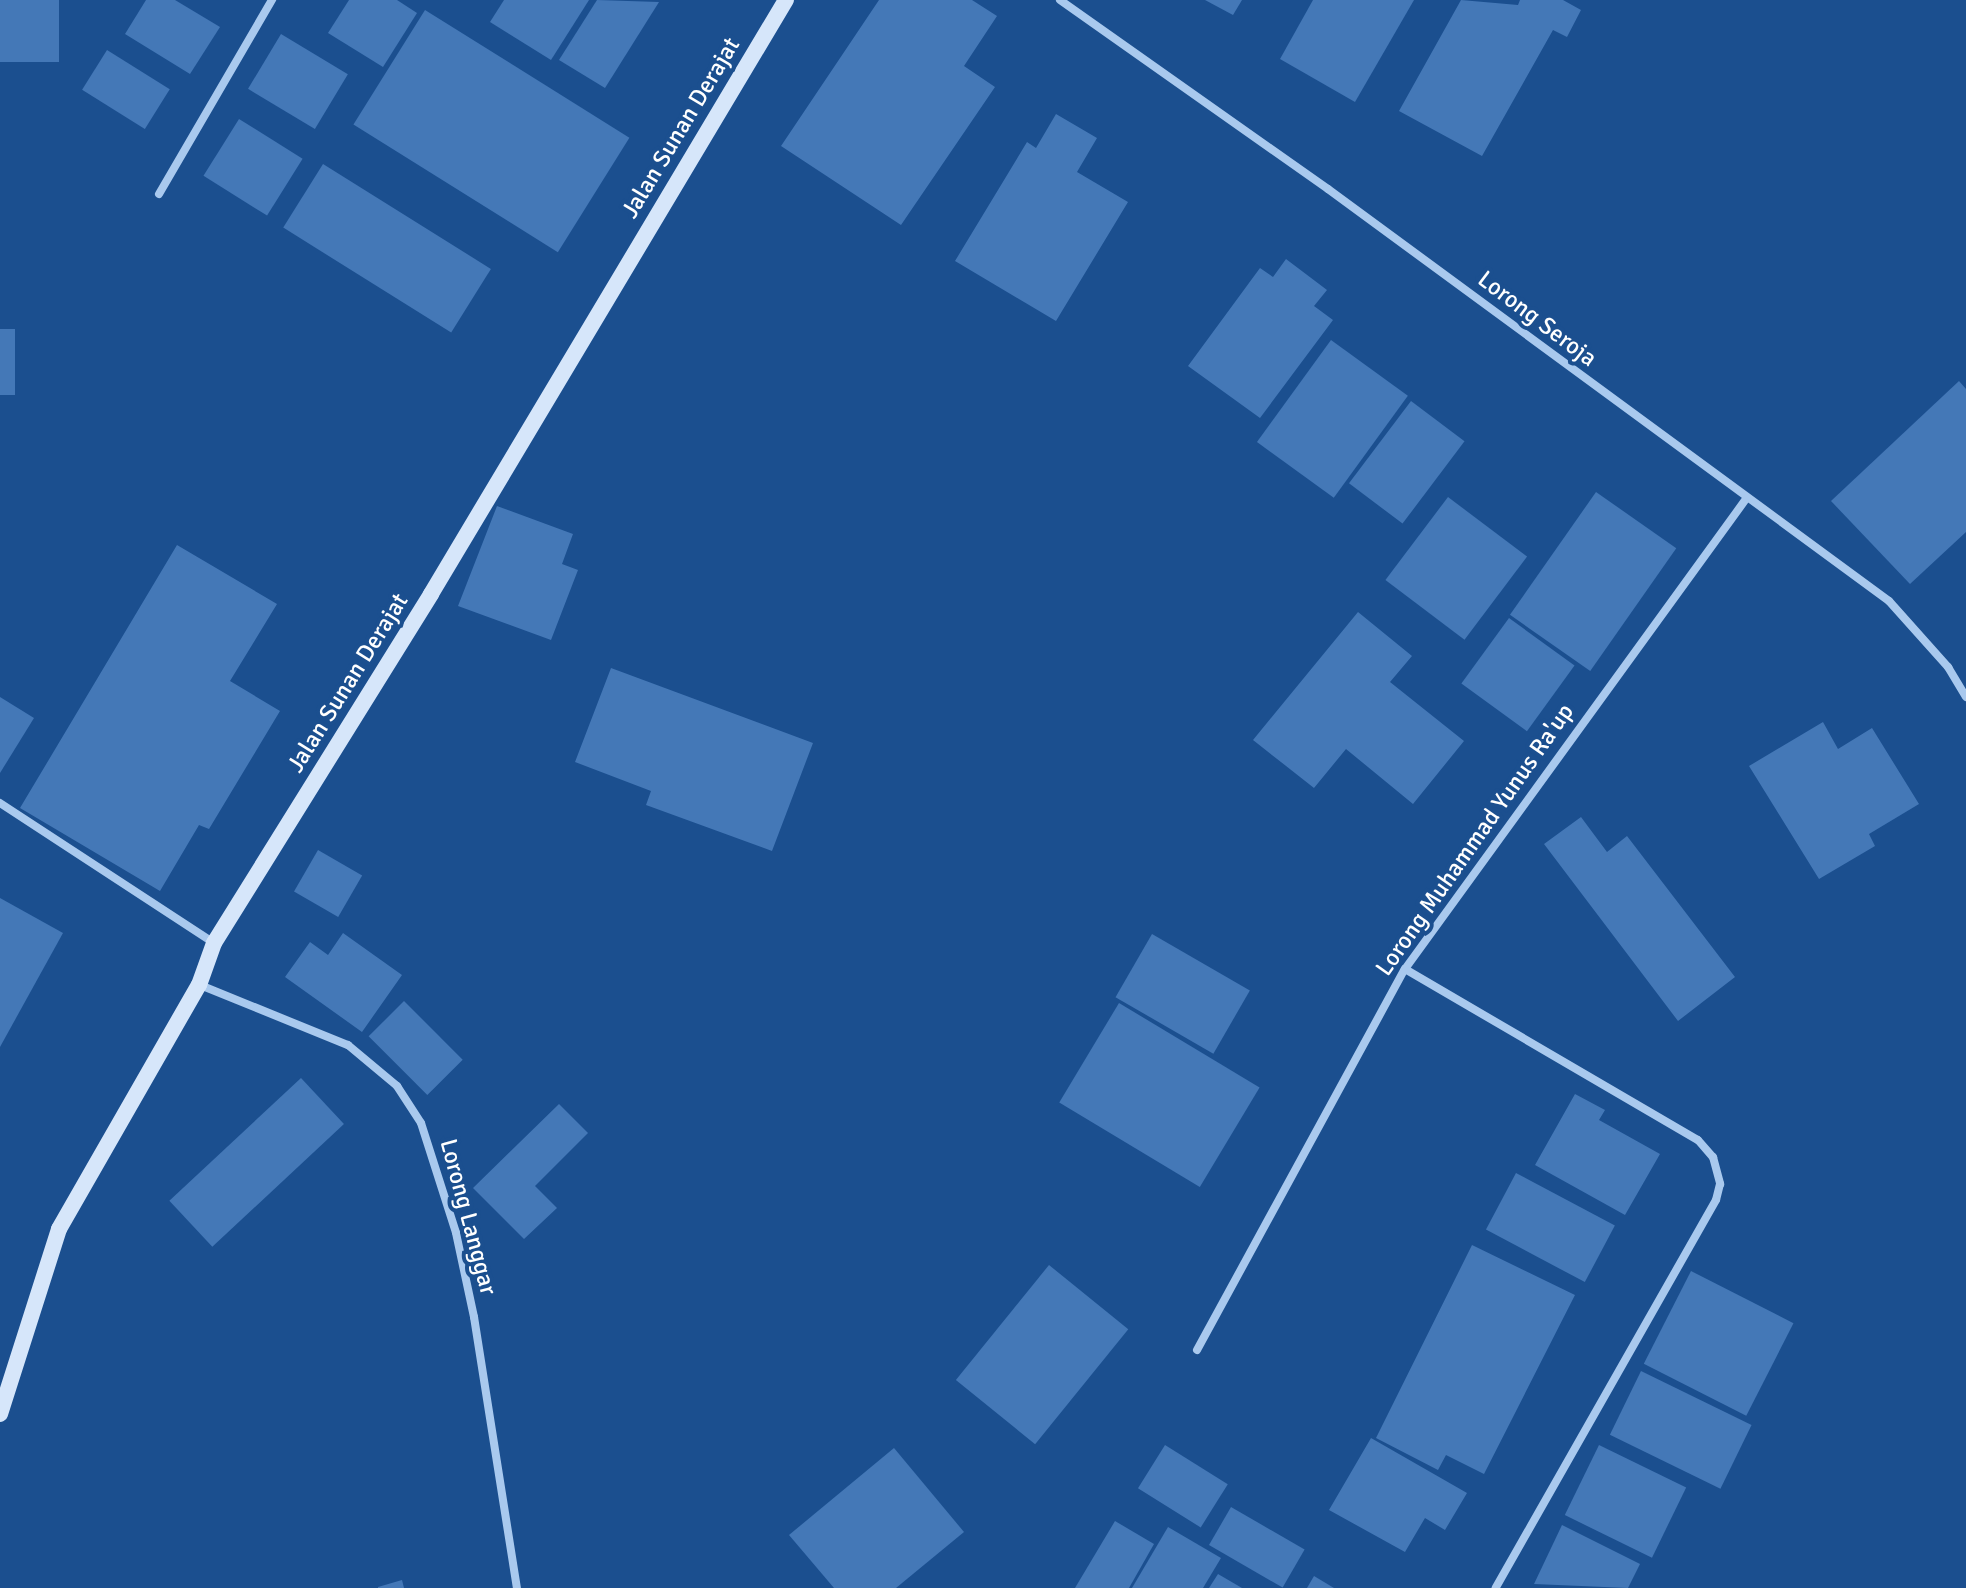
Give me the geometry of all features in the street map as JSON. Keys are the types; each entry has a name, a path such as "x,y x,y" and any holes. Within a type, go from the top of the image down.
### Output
{"street":[{"path":"159,194 272,0"},
{"name":"Jalan Sunan Derajat","path":"0,1414 59,1229 199,985 214,943 431,594 786,0"},
{"name":"Lorong Seroja","path":"1060,0 1328,189 1746,499 1889,601 1948,667 1966,697"},
{"name":"Lorong Muhammad Yunus Ra'up","path":"1197,1350 1405,969 1746,499"},
{"path":"0,803 214,943"},
{"path":"1405,969 1698,1140 1713,1157 1720,1184 1716,1200 1496,1588"},
{"name":"Lorong Langgar","path":"199,985 348,1045 397,1086 421,1123 456,1233 474,1317 517,1588"}],"building":[{"path":"0,0 59,0 59,62 0,62"},
{"path":"146,0 175,0 220,27 190,74 125,34"},
{"path":"349,0 397,0 417,13 383,67 328,33"},
{"path":"504,0 589,0 551,60 490,22"},
{"path":"597,0 659,2 605,88 559,60"},
{"path":"879,0 972,0 997,16 964,66 995,87 901,225 781,146"},
{"path":"1205,0 1242,0 1233,15"},
{"path":"1313,0 1414,0 1355,102 1280,59"},
{"path":"1461,0 1518,5 1520,0 1563,0 1581,10 1567,37 1553,30 1482,156 1399,111"},
{"path":"425,10 629,138 558,252 353,124"},
{"path":"281,34 348,74 315,129 248,89"},
{"path":"107,50 170,89 145,129 82,90"},
{"path":"1056,114 1097,138 1077,172 1128,202 1056,321 955,261 1027,142 1036,148"},
{"path":"239,119 303,159 267,216 203,176"},
{"path":"323,164 491,269 451,333 283,228"},
{"path":"1286,259 1327,290 1314,306 1333,320 1260,418 1188,366 1260,268 1273,277"},
{"path":"0,329 15,329 15,395 0,395"},
{"path":"1331,340 1408,396 1334,498 1257,442"},
{"path":"1959,381 1966,389 1966,532 1910,584 1831,501"},
{"path":"1411,401 1465,441 1403,524 1349,483"},
{"path":"1596,492 1676,548 1590,671 1510,615"},
{"path":"1448,497 1527,557 1464,640 1385,580"},
{"path":"497,506 573,534 562,564 578,570 551,640 458,606"},
{"path":"177,545 277,604 230,681 280,711 209,829 199,825 160,891 20,808"},
{"path":"1358,612 1412,656 1390,682 1464,741 1413,804 1346,749 1314,788 1253,740"},
{"path":"1509,618 1575,666 1527,731 1461,684"},
{"path":"611,668 813,743 772,851 646,805 651,791 575,762"},
{"path":"0,697 34,718 0,773"},
{"path":"1823,722 1838,749 1872,728 1919,804 1869,834 1875,846 1819,879 1749,766"},
{"path":"1581,817 1607,852 1627,836 1735,977 1678,1021 1544,844"},
{"path":"318,850 362,876 338,917 294,892"},
{"path":"0,898 63,933 0,1047"},
{"path":"343,933 402,975 362,1032 285,977 310,942 328,955"},
{"path":"1152,934 1250,990 1213,1054 1116,997"},
{"path":"404,1001 463,1060 427,1095 369,1036"},
{"path":"1119,1003 1260,1087 1200,1187 1059,1102"},
{"path":"301,1078 344,1124 212,1247 169,1201"},
{"path":"1575,1094 1605,1110 1599,1120 1660,1154 1625,1215 1535,1165"},
{"path":"559,1104 588,1133 535,1186 557,1208 524,1239 473,1188"},
{"path":"1516,1173 1615,1226 1585,1282 1486,1230"},
{"path":"1472,1245 1575,1295 1484,1474 1446,1455 1438,1470 1376,1438"},
{"path":"1049,1265 1128,1329 1035,1444 956,1380"},
{"path":"1691,1271 1793,1323 1746,1416 1644,1364"},
{"path":"1641,1371 1752,1425 1720,1489 1610,1435"},
{"path":"1371,1438 1467,1493 1445,1530 1425,1518 1405,1552 1329,1510"},
{"path":"1165,1445 1228,1484 1201,1527 1138,1488"},
{"path":"1599,1445 1686,1488 1652,1558 1565,1515"},
{"path":"894,1448 964,1532 896,1588 834,1588 789,1535"},
{"path":"1231,1507 1305,1550 1283,1588 1209,1545"},
{"path":"1115,1521 1154,1544 1129,1588 1075,1588"},
{"path":"1562,1525 1640,1564 1628,1588 1534,1584"},
{"path":"1168,1527 1221,1558 1203,1588 1132,1588"},
{"path":"1218,1574 1242,1588 1209,1588"},
{"path":"1314,1576 1334,1588 1307,1588"},
{"path":"402,1580 404,1588 378,1588 378,1587"}]}
